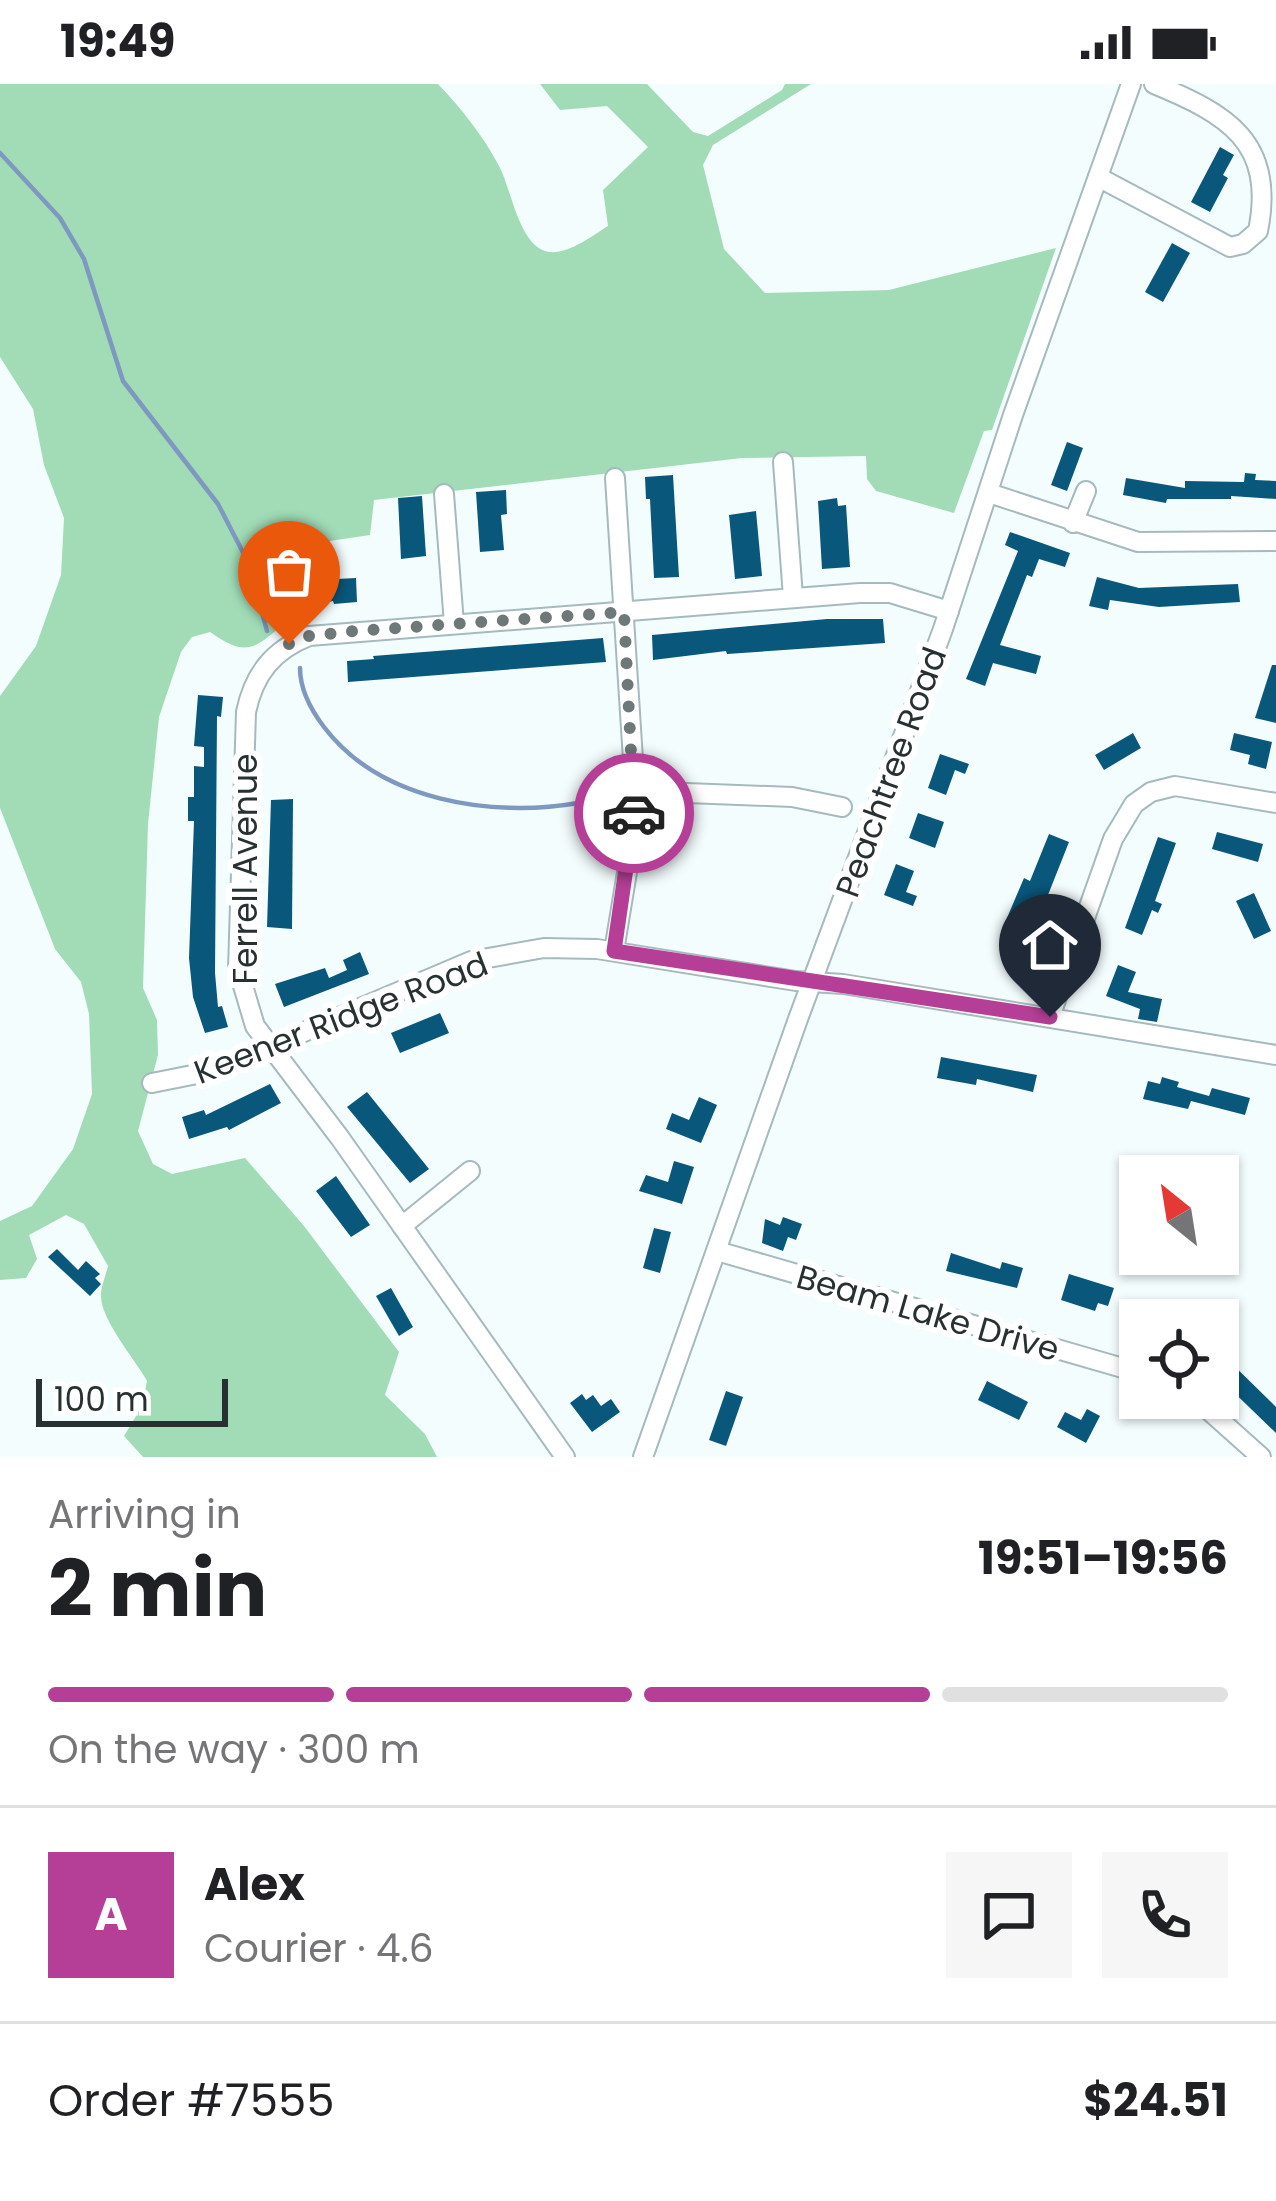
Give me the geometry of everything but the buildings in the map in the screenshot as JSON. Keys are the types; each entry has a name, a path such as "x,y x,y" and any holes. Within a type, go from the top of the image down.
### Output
{"street":[{"name":"Peachtree Road","path":"643,1457 949,611 1131,84"},
{"path":"1098,177 1230,247 1243,244 1258,231 1264,188 1257,155 1244,135 1199,104 1154,84"},
{"path":"783,462 793,597"},
{"path":"614,951 635,791 615,478"},
{"path":"1073,523 1086,491"},
{"path":"989,493 1138,542 1276,541"},
{"path":"444,494 454,624"},
{"name":"Ferrell Avenue","path":"566,1457 340,1138 268,1047 245,1004 238,969 250,692 275,654 309,636 890,593 949,611"},
{"path":"1050,1017 1113,839 1134,804 1174,786 1276,802"},
{"path":"635,791 768,796 842,806"},
{"name":"Keener Ridge Road","path":"152,1084 212,1071 471,962 544,948 614,951 843,984 1276,1055"},
{"path":"402,1226 470,1171"},
{"name":"Beam Lake Drive","path":"717,1251 1119,1367"},
{"path":"1218,1419 1261,1457"}],"green space":[{"path":"0,84 438,84 493,155 530,240 539,248 557,252 608,226 603,190 648,147 607,106 560,110 540,84 647,84 693,132 708,136 785,84 811,84 713,145 703,165 724,249 765,293 889,290 1056,248 992,430 984,431 954,513 876,491 867,479 866,456 742,458 374,500 370,535 283,548 276,557 287,621 267,638 243,648 210,632 192,637 181,652 159,717 148,824 143,988 157,1020 158,1055 138,1131 153,1164 172,1174 245,1158 304,1226 399,1352 385,1395 425,1434 437,1457 143,1457 124,1436 142,1406 147,1381 106,1315 101,1295 108,1266 84,1224 66,1215 29,1235 37,1259 26,1278 0,1280 0,1221 32,1206 73,1149 92,1094 89,1014 81,982 55,949 0,808 0,696 36,646 61,575 64,518 44,465 33,409 0,357"}],"waterway":[{"path":"0,153 60,218 84,259 123,381 218,504 248,562 267,631"},
{"path":"300,668 307,699 324,727 347,752 406,788 475,805 510,808 578,803"}],"way so far":[{"path":"289,644 309,636 355,631 624,612 634,813"}],"route":[{"path":"634,813 614,951 1050,1017"}]}
